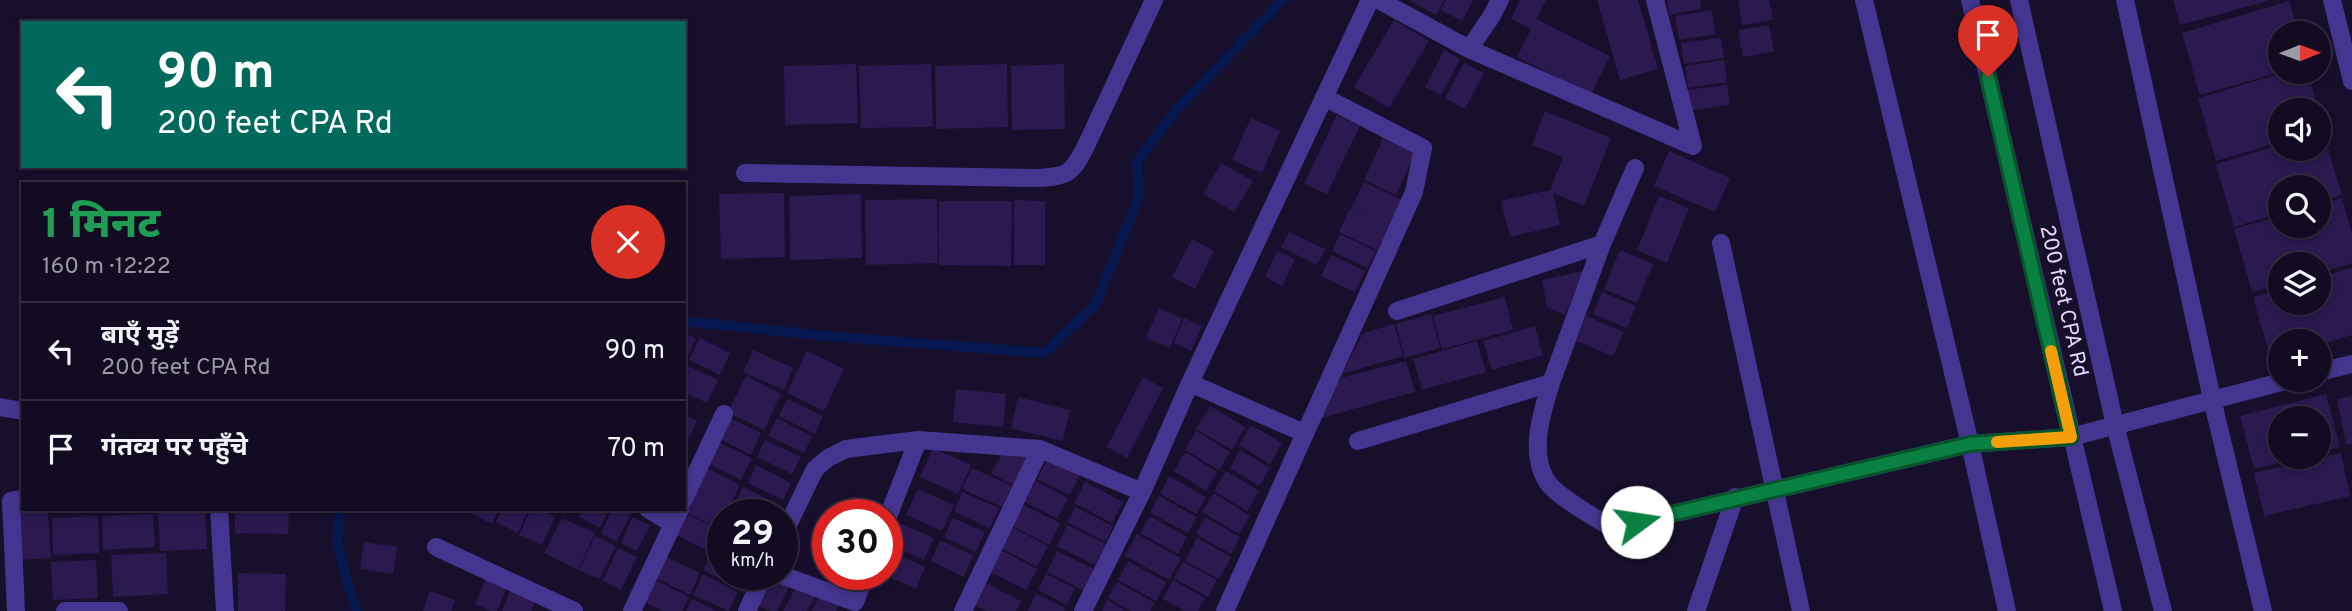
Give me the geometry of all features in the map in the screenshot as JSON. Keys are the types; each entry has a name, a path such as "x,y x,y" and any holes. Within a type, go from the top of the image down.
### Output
{"street":[{"path":"746,173 1061,177 1075,166 1085,148 1154,0"},
{"path":"1083,611 1142,492 1190,383 1370,0"},
{"path":"1379,0 1469,49 1693,146 1655,0"},
{"path":"1469,49 1500,0"},
{"path":"1864,0 2007,611"},
{"name":"200 feet CPA Rd","path":"1970,0 2113,611"},
{"path":"2019,0 2115,425 2163,611"},
{"path":"2125,0 2212,399 2263,611"},
{"path":"2332,0 2352,80"},
{"path":"1225,611 1414,192 1423,148 1324,97"},
{"path":"1635,168 1602,244 1550,383 1541,419 1538,453 1546,481 1575,506 1612,528 1970,444 2071,437 2268,385"},
{"path":"1721,243 1801,611"},
{"path":"1397,312 1602,244"},
{"path":"2331,369 2352,364"},
{"path":"1190,383 1304,433"},
{"path":"1358,441 1550,383"},
{"path":"0,407 21,411"},
{"path":"686,495 724,414"},
{"path":"798,504 815,469 828,458 846,449 918,440 1040,449 1142,492"},
{"path":"895,499 918,440"},
{"path":"963,611 1040,449"},
{"path":"1696,611 1735,497"},
{"path":"16,611 11,501 21,499"},
{"path":"219,511 225,611"},
{"path":"632,611 676,517 655,511"},
{"path":"436,547 573,611"},
{"path":"747,611 757,590"},
{"path":"822,590 855,602 860,590"},
{"path":"65,611 120,611"}],"building":[{"path":"1409,0 1444,0 1436,15"},
{"path":"1446,0 1473,0 1462,21 1441,10"},
{"path":"1520,0 1546,0 1536,19 1610,56 1591,94 1517,57 1531,29 1511,19"},
{"path":"1597,0 1638,0 1658,69 1620,80"},
{"path":"1667,0 1700,0 1701,9 1669,15"},
{"path":"1738,0 1769,0 1773,20 1742,25"},
{"path":"2173,0 2268,0 2268,1 2180,25"},
{"path":"2289,1 2295,21 2268,21 2268,75 2200,95 2182,33"},
{"path":"1712,10 1715,34 1679,40 1675,16"},
{"path":"1394,20 1429,41 1389,108 1354,87"},
{"path":"1769,25 1774,51 1743,57 1738,30"},
{"path":"1721,38 1724,58 1684,64 1681,43"},
{"path":"1444,50 1460,59 1441,95 1425,87"},
{"path":"1724,60 1727,82 1688,88 1685,66"},
{"path":"1464,63 1484,73 1465,109 1445,98"},
{"path":"856,64 858,123 785,125 784,66"},
{"path":"931,64 933,127 861,128 859,66"},
{"path":"1007,64 1008,127 936,129 935,66"},
{"path":"1064,64 1065,129 1012,130 1011,66"},
{"path":"2268,78 2268,84 2311,84 2315,98 2268,98 2268,146 2216,161 2198,98"},
{"path":"1727,85 1730,105 1688,111 1685,90"},
{"path":"1545,111 1611,138 1584,206 1553,193 1560,225 1510,237 1501,201 1550,190 1563,157 1532,145"},
{"path":"1337,115 1360,126 1327,194 1304,184"},
{"path":"1251,118 1280,131 1262,173 1232,160"},
{"path":"1384,136 1416,151 1396,195 1364,180"},
{"path":"2268,149 2268,161 2331,159 2342,195 2331,198 2331,175 2268,175 2268,217 2234,227 2216,164"},
{"path":"1669,151 1730,178 1715,212 1654,186"},
{"path":"1221,163 1253,181 1234,212 1203,194"},
{"path":"1364,182 1402,200 1377,250 1339,232 1350,209 1379,223 1351,209"},
{"path":"784,193 785,257 721,259 719,194"},
{"path":"861,194 862,258 790,260 789,196"},
{"path":"1659,196 1689,208 1667,263 1637,250"},
{"path":"2342,198 2352,234 2352,263 2331,269 2331,252 2268,252 2268,287 2252,292 2234,229 2268,219 2268,238 2331,238 2331,201"},
{"path":"937,199 938,263 866,265 865,200"},
{"path":"1014,200 1045,201 1045,265 1014,265"},
{"path":"939,201 1012,201 1011,266 939,265"},
{"path":"1289,232 1325,249 1317,265 1281,247"},
{"path":"1340,234 1376,251 1368,268 1332,251"},
{"path":"1192,239 1214,251 1195,289 1172,277"},
{"path":"1620,250 1653,264 1637,303 1604,289"},
{"path":"1277,251 1295,259 1282,286 1265,277"},
{"path":"1331,255 1365,271 1355,292 1321,276"},
{"path":"2352,268 2352,335 2331,341 2331,329 2268,329 2268,349 2253,297 2268,293 2268,315 2331,315 2331,274"},
{"path":"1583,271 1565,315 1547,307 1542,280"},
{"path":"1602,292 1636,306 1627,328 1593,314"},
{"path":"1505,297 1513,330 1442,349 1433,316"},
{"path":"1159,308 1182,318 1170,348 1146,338"},
{"path":"1431,314 1440,348 1405,358 1396,324"},
{"path":"1586,316 1624,332 1613,356 1576,341"},
{"path":"1184,318 1202,326 1191,351 1174,343"},
{"path":"1394,324 1403,356 1342,374 1363,333"},
{"path":"1535,326 1543,355 1492,370 1483,341"},
{"path":"686,334 696,338 686,359"},
{"path":"700,338 730,353 720,375 689,360"},
{"path":"1477,341 1486,372 1422,390 1413,359"},
{"path":"753,350 793,368 784,390 743,372"},
{"path":"807,351 844,369 824,411 787,393"},
{"path":"1406,361 1415,392 1314,420 1341,378"},
{"path":"686,365 718,380 707,403 686,393"},
{"path":"746,376 781,394 764,430 728,412"},
{"path":"1143,377 1163,388 1127,458 1107,447"},
{"path":"956,389 1006,394 1003,427 953,422"},
{"path":"2326,394 2329,406 2279,406"},
{"path":"2352,396 2352,444 2346,445 2337,399"},
{"path":"1018,397 1070,410 1063,441 1011,428"},
{"path":"787,399 823,416 815,434 779,416"},
{"path":"1210,406 1245,427 1232,450 1196,429"},
{"path":"2268,409 2268,466 2254,469 2240,416"},
{"path":"2331,413 2340,447 2331,449"},
{"path":"686,415 697,421 686,443"},
{"path":"726,416 761,433 751,455 716,437"},
{"path":"777,418 812,436 804,453 768,436"},
{"path":"1251,425 1282,443 1270,464 1239,445"},
{"path":"1196,431 1230,452 1219,470 1185,450"},
{"path":"765,440 801,457 792,474 757,457"},
{"path":"716,441 752,458 741,480 706,462"},
{"path":"933,448 971,465 958,494 920,477"},
{"path":"1240,450 1270,468 1259,486 1230,468"},
{"path":"1003,451 1029,458 1016,486 991,474"},
{"path":"1185,452 1217,472 1206,491 1174,471"},
{"path":"2341,453 2350,496 2264,516 2254,473 2271,469 2331,469 2331,455"},
{"path":"1048,458 1080,474 1070,495 1037,479"},
{"path":"756,465 791,483 783,499 781,499 748,483"},
{"path":"705,467 740,485 733,499 707,499 707,522 686,511"},
{"path":"972,468 1012,486 1002,507 962,489"},
{"path":"1226,471 1259,491 1247,511 1214,491"},
{"path":"1169,476 1206,497 1197,514 1160,494"},
{"path":"1036,481 1068,498 1057,519 1025,502"},
{"path":"1085,482 1123,502 1112,523 1074,503"},
{"path":"743,487 767,499 737,499"},
{"path":"918,489 954,505 942,531 906,515"},
{"path":"962,492 999,508 990,528 954,512"},
{"path":"1214,493 1250,516 1239,534 1202,512"},
{"path":"1159,496 1197,517 1188,533 1150,513"},
{"path":"1021,504 1060,523 1049,545 1011,525"},
{"path":"1075,507 1113,526 1106,542 1067,522"},
{"path":"48,511 51,558 18,560 15,512"},
{"path":"158,511 205,511 207,549 160,551"},
{"path":"235,511 289,511 288,534 235,533"},
{"path":"470,511 498,511 492,524"},
{"path":"501,511 528,511 518,533 496,522"},
{"path":"530,511 543,511 555,517 542,545 519,535"},
{"path":"582,511 608,511 600,528 579,517"},
{"path":"611,511 632,511 617,541 601,534"},
{"path":"683,512 707,523 707,550 673,533"},
{"path":"153,514 155,547 103,550 102,516"},
{"path":"98,516 99,553 53,555 52,518"},
{"path":"1150,516 1187,537 1178,554 1140,533"},
{"path":"633,517 650,525 637,551 621,543"},
{"path":"1205,517 1240,537 1231,554 1196,534"},
{"path":"562,518 595,533 578,570 544,553"},
{"path":"953,518 985,532 976,552 944,537"},
{"path":"903,525 934,538 924,560 903,551"},
{"path":"1067,525 1106,544 1095,565 1057,546"},
{"path":"1010,526 1048,546 1037,567 999,547"},
{"path":"1137,534 1181,558 1169,580 1125,556"},
{"path":"595,536 616,546 599,579 579,570"},
{"path":"1197,538 1231,557 1219,579 1185,561"},
{"path":"940,540 973,555 964,577 931,561"},
{"path":"364,542 397,547 393,574 360,569"},
{"path":"618,548 637,557 621,590 603,581"},
{"path":"999,549 1037,569 1026,590 988,571"},
{"path":"1057,551 1096,570 1085,591 1047,572"},
{"path":"166,553 168,594 113,597 111,555"},
{"path":"664,556 700,573 690,595 654,577"},
{"path":"903,557 925,567 916,589 903,583"},
{"path":"96,560 98,598 53,600 51,562"},
{"path":"1128,561 1166,582 1156,601 1118,580"},
{"path":"1183,562 1217,580 1208,597 1174,578"},
{"path":"238,573 286,574 285,611 238,611"},
{"path":"703,574 707,576 707,590 738,592 729,611 693,595"},
{"path":"1046,574 1075,588 1067,605 1038,590"},
{"path":"487,575 508,584 497,611 475,604"},
{"path":"653,579 689,597 682,611 663,611 642,601"},
{"path":"1173,580 1205,598 1198,611 1185,611 1163,599"},
{"path":"983,582 1021,601 1016,611 987,611 972,604"},
{"path":"1117,582 1155,603 1150,611 1131,611 1108,598"},
{"path":"511,588 536,597 531,611 502,611"},
{"path":"798,588 815,596 807,611 783,611"},
{"path":"761,590 788,590 777,611 770,611 754,603"},
{"path":"430,591 455,600 451,611 423,611"},
{"path":"821,593 840,603 836,611 812,611"},
{"path":"1036,594 1066,608 1064,611 1028,611"},
{"path":"692,599 717,611 686,611"},
{"path":"1107,600 1127,611 1102,611"}],"waterway":[{"path":"686,321 826,336 1044,353 1096,304 1139,197 1137,161 1177,109 1283,0"},
{"path":"340,511 337,544 356,611"}],"slow traffic":[{"path":"1997,442 2071,437 2051,351"}],"route":[{"path":"1637,522 1970,444 2071,437 1988,77"}]}
